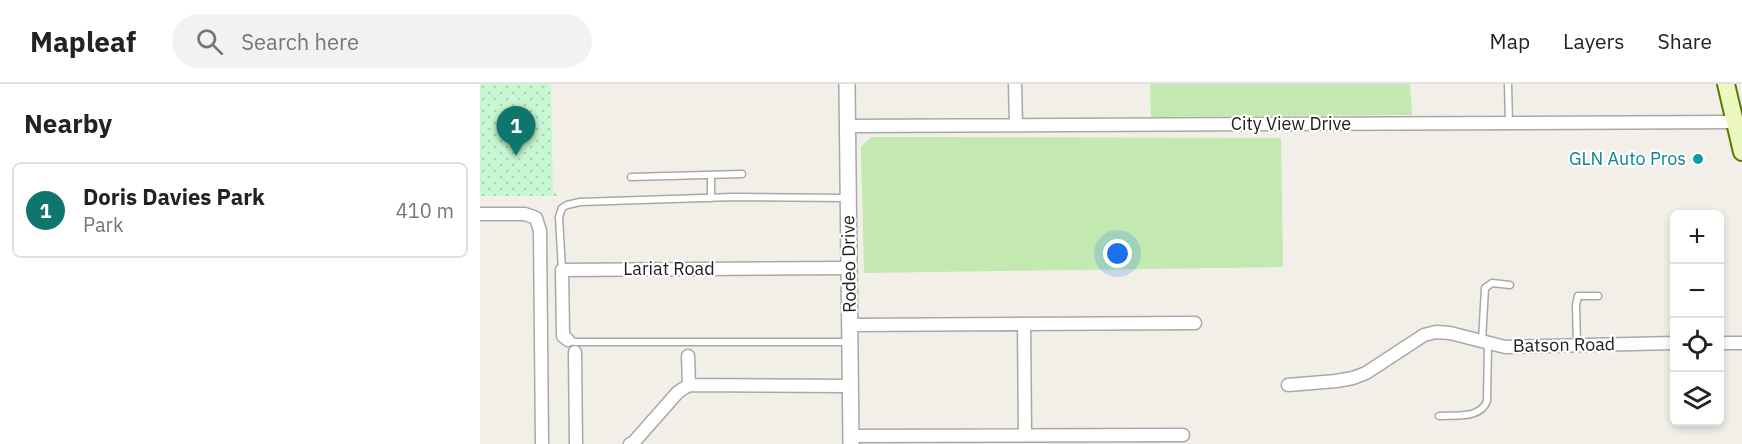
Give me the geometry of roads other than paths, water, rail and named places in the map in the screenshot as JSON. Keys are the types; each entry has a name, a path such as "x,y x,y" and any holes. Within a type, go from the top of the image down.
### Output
{"main road":[{"path":"1726,84 1742,152"}],"street":[{"name":"Rodeo Drive","path":"847,84 851,440"},
{"path":"1015,84 1016,125"},
{"name":"City View Drive","path":"847,126 1735,122"},
{"path":"480,214 525,214 536,218 540,231 542,444"},
{"name":"Lariat Road","path":"562,270 849,268"},
{"path":"562,270 563,336 573,345 576,444"},
{"path":"849,325 1195,323"},
{"path":"1024,324 1024,435"},
{"name":"Batson Road","path":"1288,385 1353,378 1366,373 1424,335 1436,332 1450,333 1505,347 1670,343"},
{"path":"1724,343 1742,343"},
{"path":"688,356 689,385"},
{"path":"630,444 678,392 689,385 850,386"},
{"path":"851,440 1024,435 1183,435"}],"lane":[{"path":"1508,84 1509,124"},
{"path":"631,177 742,174"},
{"path":"711,175 711,198"},
{"path":"562,270 560,218 562,208 567,205 580,202 711,198 848,198"},
{"path":"1439,416 1475,413 1484,408 1487,401 1485,288 1492,283 1510,285"},
{"path":"1577,345 1576,305 1578,296 1598,296"},
{"path":"573,345 850,342"}],"place":[{"name":"Doris Davies Park","path":"516,156"},
{"name":"GLN Auto Pros","path":"1698,159"}]}
